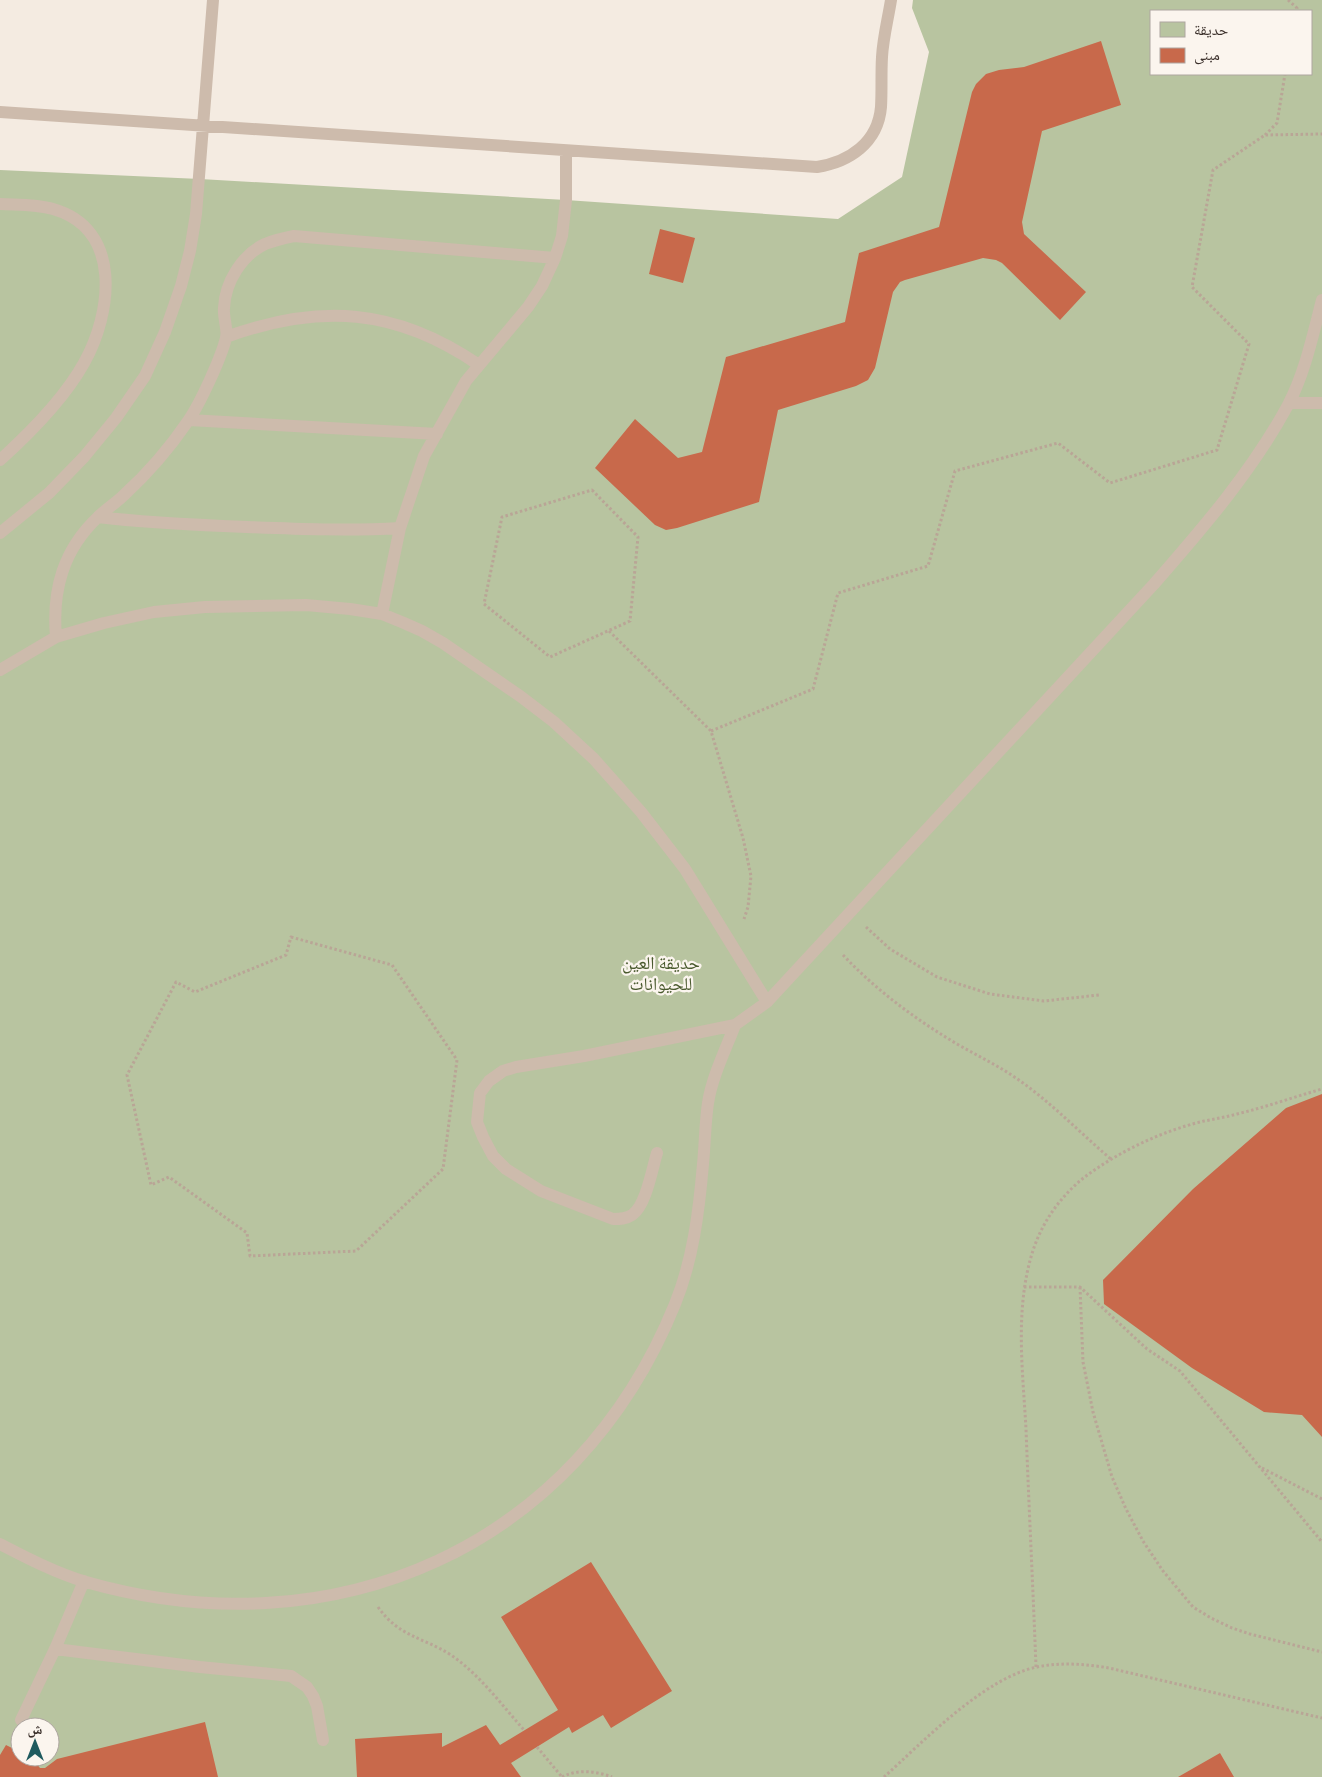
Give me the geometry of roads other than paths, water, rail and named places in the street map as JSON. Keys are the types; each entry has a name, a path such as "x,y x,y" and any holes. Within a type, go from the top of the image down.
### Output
{"lane":[{"path":"0,533 49,493 84,457 116,418 145,376 165,332 181,286 190,251 196,214 213,0"},
{"path":"0,112 816,167 832,165 848,158 861,148 878,124 881,109 882,55 891,0"},
{"path":"382,614 400,528 424,456 466,381 528,308 542,286 555,258 562,236 566,200 566,151"},
{"path":"0,204 54,209 70,216 84,227 96,242 104,258 106,279 101,321 94,343 84,364 46,415 0,460"},
{"path":"56,637 54,619 55,600 65,564 74,547 98,517 149,469 189,420 216,363 226,336 224,306 232,277 252,253 265,244 294,236 555,258"},
{"path":"657,1154 640,1206 633,1214 624,1219 608,1218 541,1191 506,1169 493,1156 477,1122 480,1093 489,1081 503,1071 735,1025 767,1002 1154,584 1238,482 1289,404 1301,373 1322,300"},
{"path":"226,336 252,327 287,319 330,315 357,316 383,321 433,338 457,350 479,365"},
{"path":"1289,404 1322,404"},
{"path":"189,420 437,434"},
{"path":"98,517 161,524 303,530 355,531 400,528"},
{"path":"0,670 14,660 56,637 104,623 154,612 205,607 306,605 350,609 382,614 422,631 443,643 554,722 588,753 641,812 685,869 767,1002"},
{"path":"0,1544 84,1582 162,1598 210,1603 258,1604 297,1600 368,1587 401,1577 441,1560 517,1514 551,1486 583,1455 611,1421 636,1383 658,1343 673,1309 690,1257 701,1189 708,1103 713,1083 735,1025"},
{"path":"22,1717 84,1582"},
{"path":"55,1649 291,1676 307,1688 313,1696 317,1706 323,1740"}],"park label":[{"name":"حديقة العين للحيوانات","path":"661,973"}]}
